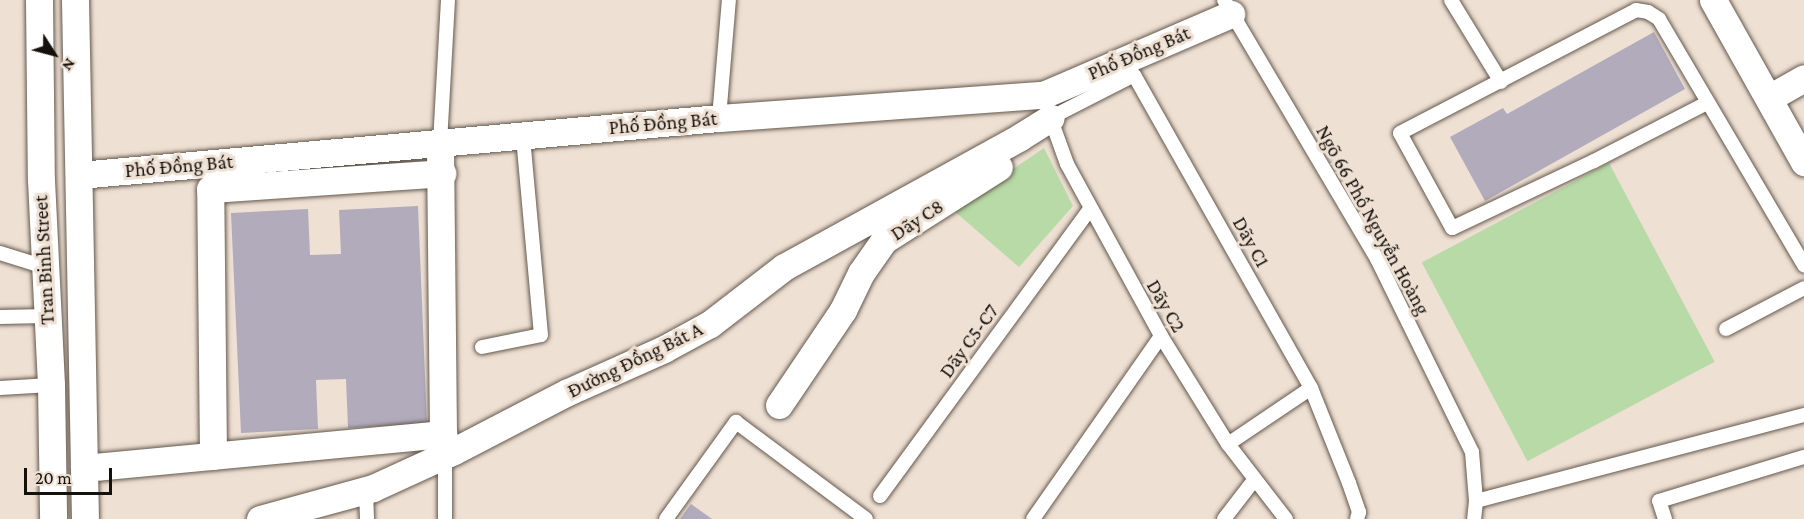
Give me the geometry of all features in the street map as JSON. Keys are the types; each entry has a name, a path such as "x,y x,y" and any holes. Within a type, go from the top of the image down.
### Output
{"street":[{"name":"Tran Binh Street","path":"39,0 40,180 51,385 53,519"},
{"name":"Tran Binh Street","path":"75,0 85,519"},
{"path":"1713,0 1804,162"},
{"name":"Phố Đồng Bát","path":"79,175 719,118 1049,116 1227,7"},
{"path":"1769,98 1804,78"},
{"name":"Dãy C8","path":"779,405 843,310 861,273 884,240 1049,116"},
{"name":"Đường Đồng Bát A","path":"268,518 366,490 445,455 558,397 664,349 710,324 784,267 1020,137 1049,116"},
{"path":"84,468 443,434 440,144"},
{"path":"213,456 210,189 442,173"}],"lane":[{"path":"440,144 448,0"},
{"path":"719,118 729,0"},
{"path":"1451,0 1501,82"},
{"name":"Ngõ 66 Phố Nguyễn Hoàng","path":"1227,7 1377,259 1472,452 1476,501 1474,519"},
{"path":"1707,102 1594,161 1452,228 1400,133 1636,10 1648,12 1659,19 1804,265"},
{"name":"Dãy C1","path":"1049,116 1134,75 1311,388 1349,483 1359,512 1357,519"},
{"name":"Dãy C2","path":"1049,116 1090,209 1161,336 1228,444 1286,519"},
{"path":"482,347 542,335 523,136"},
{"name":"Dãy C5-C7","path":"880,496 1090,209"},
{"path":"0,253 45,267"},
{"path":"1726,329 1804,288"},
{"path":"0,317 47,316"},
{"path":"1033,519 1161,336"},
{"path":"0,388 51,385"},
{"path":"1228,444 1311,388"},
{"path":"1476,501 1804,415"},
{"path":"666,519 736,422 866,519"},
{"path":"445,455 445,519"},
{"path":"1665,519 1659,501 1804,457"},
{"path":"1224,519 1254,480"},
{"path":"366,490 367,519"}],"green space":[{"path":"1044,148 1073,206 1019,267 953,210"},
{"path":"1609,163 1715,362 1527,461 1422,263"}],"building":[{"path":"1654,32 1685,89 1485,201 1450,137 1503,108 1507,114"},
{"path":"418,206 427,424 348,428 346,379 316,380 318,429 241,433 231,213 308,209 310,255 341,254 339,210"},
{"path":"691,504 712,519 680,519"}]}
